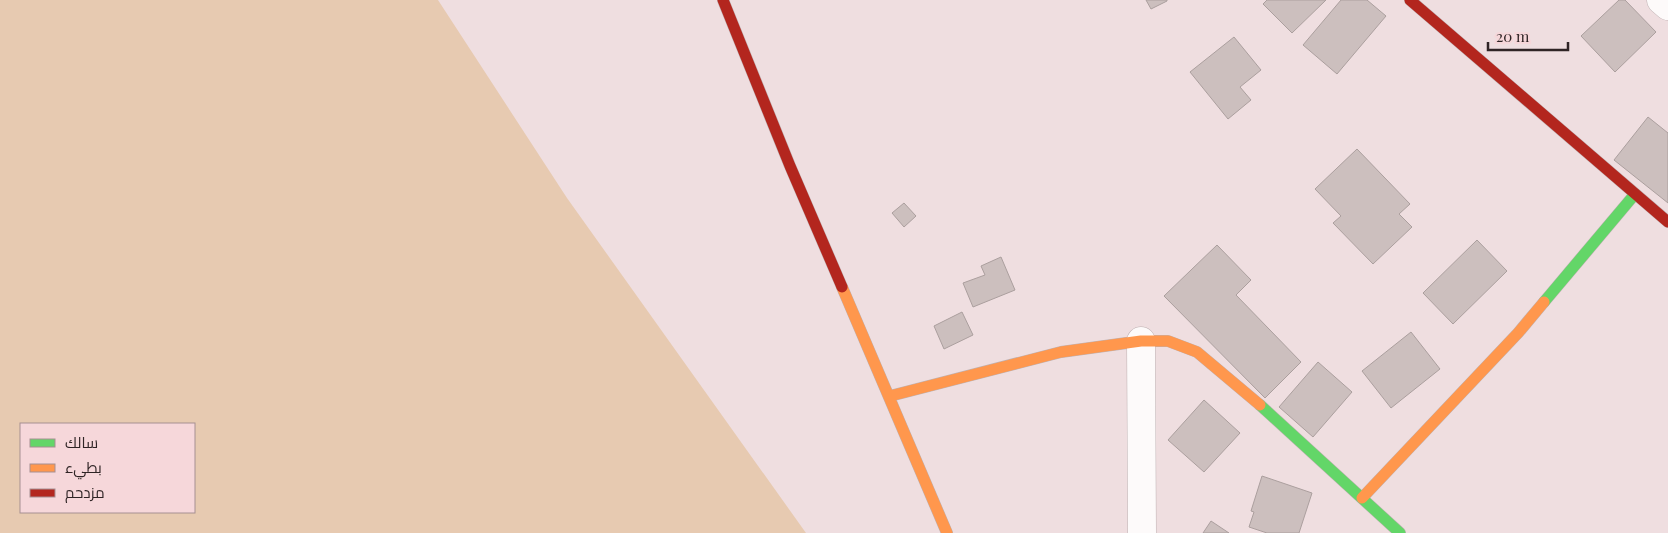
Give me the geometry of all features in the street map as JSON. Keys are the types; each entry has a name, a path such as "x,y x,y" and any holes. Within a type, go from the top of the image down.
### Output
{"street":[{"path":"723,0 790,166 947,533"},
{"path":"1410,0 1668,222"},
{"path":"1661,0 1668,6"},
{"path":"1362,498 1518,332 1635,194"},
{"path":"890,396 1061,352 1141,341 1168,341 1197,352 1244,390 1400,533"},
{"path":"1141,341 1142,533"}],"shaded area":[{"path":"0,0 438,0 567,198 806,533 0,533"}],"building":[{"path":"1146,0 1167,0 1167,1 1151,9"},
{"path":"1267,0 1326,0 1292,33 1263,4"},
{"path":"1341,0 1367,0 1386,16 1337,74 1303,45"},
{"path":"1619,0 1625,0 1656,32 1615,72 1581,36"},
{"path":"1234,37 1261,70 1240,87 1251,100 1228,119 1190,72"},
{"path":"1648,117 1668,133 1668,203 1614,160"},
{"path":"1357,149 1410,204 1399,214 1412,227 1373,264 1333,223 1341,216 1315,189"},
{"path":"904,203 916,216 904,227 892,213"},
{"path":"1477,240 1507,271 1453,324 1423,293"},
{"path":"1217,245 1251,280 1236,295 1301,362 1265,398 1164,296"},
{"path":"1001,257 1015,290 973,307 963,283 985,275 981,266"},
{"path":"962,312 973,335 944,349 934,326"},
{"path":"1411,332 1440,369 1391,408 1362,371"},
{"path":"1318,362 1352,392 1313,437 1279,407"},
{"path":"1204,400 1240,433 1204,472 1168,440"},
{"path":"1262,476 1312,493 1299,533 1267,533 1249,527 1254,512 1251,511"},
{"path":"1211,521 1229,533 1203,533"}],"traffic: fast":[{"path":"1544,302 1635,194"},
{"path":"1260,405 1400,533"}],"traffic: slow":[{"path":"842,287 947,533"},
{"path":"1362,498 1518,333 1544,302"},
{"path":"890,396 1061,352 1141,341 1168,341 1197,352 1260,405"}],"traffic: jam":[{"path":"723,0 790,166 842,287"},
{"path":"1410,0 1668,222"}]}
